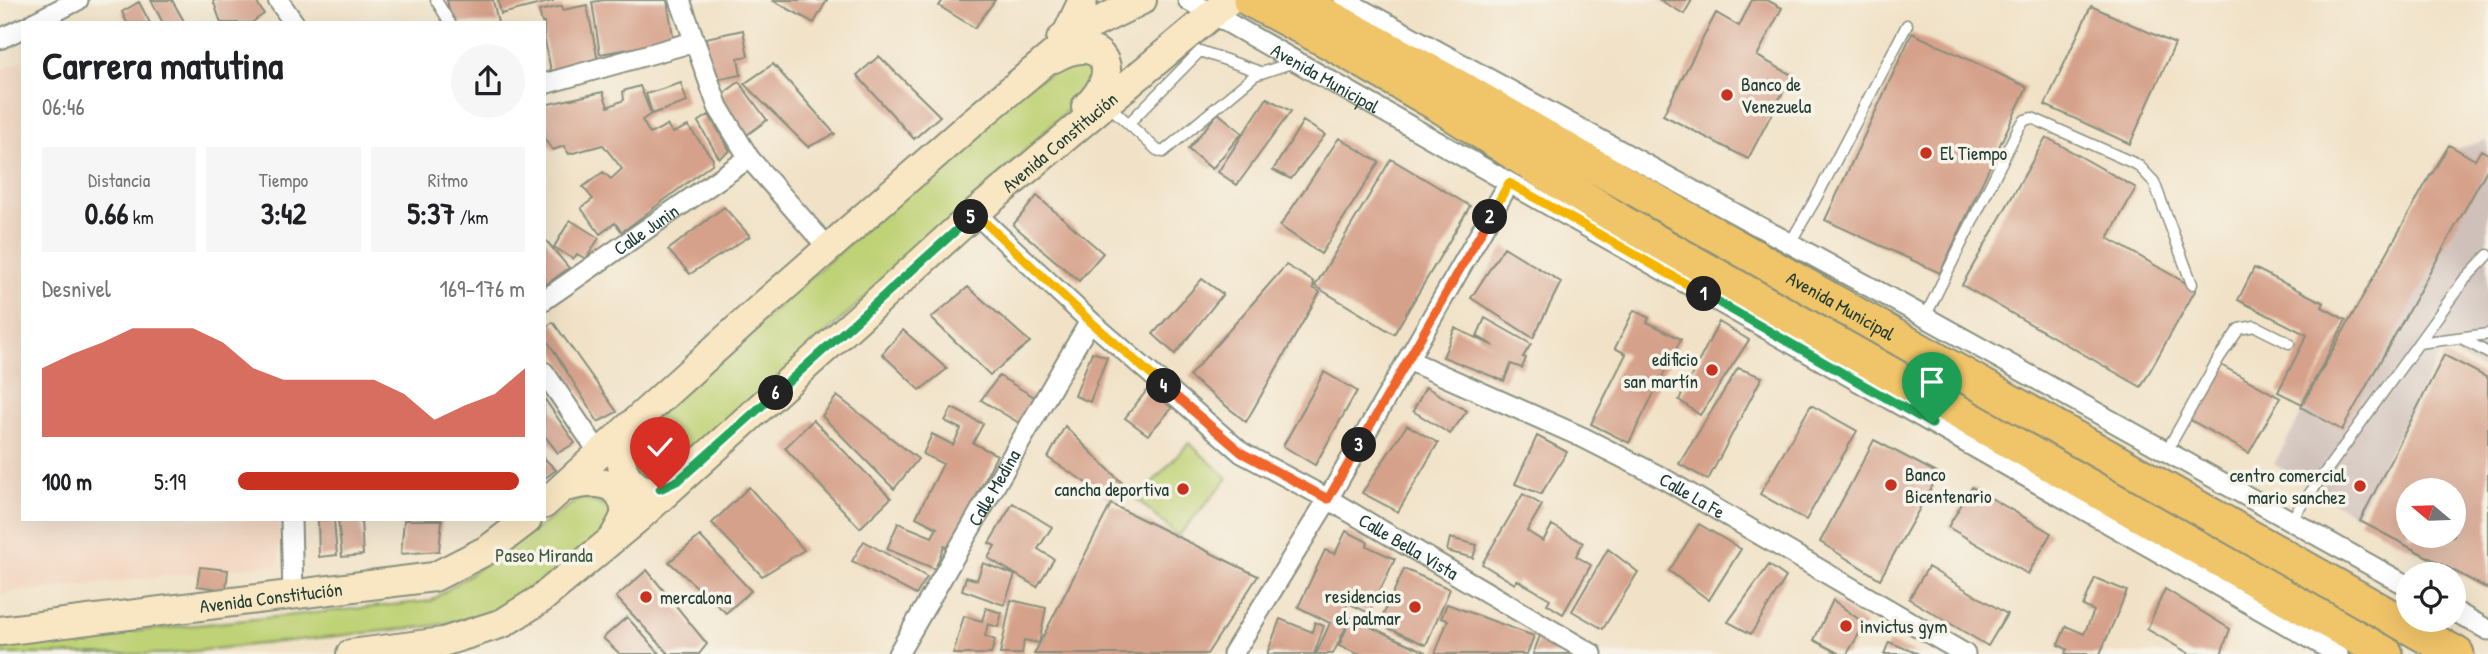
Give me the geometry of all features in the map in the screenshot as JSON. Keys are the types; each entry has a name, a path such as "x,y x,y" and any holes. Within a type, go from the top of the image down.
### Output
{"highway":[{"name":"Avenida Municipal","path":"1250,0 1333,44 1455,100 1526,126 2456,654"},
{"name":"Avenida Municipal","path":"1298,0 1455,100 1620,221 2386,654"},
{"path":"1451,58 1526,126"},
{"path":"1688,285 1792,318"}],"main road":[{"path":"1029,74 1068,32 1083,5 1083,0"},
{"path":"555,496 828,248 1029,74 1085,28 1142,0"},
{"name":"Avenida Constitución","path":"351,654 443,642 503,623 541,598 612,540 975,213 1221,7"},
{"path":"975,213 1095,99 1104,88 1107,78 1103,59 1096,53 1081,48 1057,57 1029,74"},
{"path":"630,429 621,456 629,480 644,490 660,489 679,480"},
{"path":"555,496 583,483 600,483 615,489 621,495 625,517 612,540"},
{"name":"Avenida Constitución","path":"0,631 433,577 489,549 526,521"}],"street":[{"path":"37,21 78,0"},
{"path":"278,0 293,21"},
{"path":"680,0 718,107 748,158 828,248"},
{"name":"Avenida Municipal","path":"1188,0 1221,7 1296,61 2338,654"},
{"name":"Avenida Municipal","path":"1344,0 1925,317 2396,579"},
{"path":"0,40 21,29"},
{"path":"546,83 693,42"},
{"name":"Calle Junin","path":"546,299 748,158"},
{"path":"1233,654 1328,499 1509,183"},
{"name":"Calle Bella Vista","path":"975,213 1090,321 1242,453 1328,499 1592,654"},
{"name":"Calle Medina","path":"898,654 1090,321"},
{"name":"Calle La Fe","path":"1408,360 1584,439 1661,477 1965,654"},
{"path":"546,375 600,454"},
{"path":"291,521 293,594"},
{"path":"2466,618 2488,630"}],"lane":[{"path":"436,0 449,21"},
{"path":"1790,243 1907,25"},
{"path":"1129,123 1200,51 1260,72"},
{"path":"1106,104 1157,150 1163,152 1260,72 1296,61"},
{"path":"1925,317 2019,128 2025,120 2032,118 2138,165 2154,182 2192,284"},
{"path":"2290,521 2464,280 2488,255"},
{"path":"2166,452 2219,358 2239,329 2255,326 2289,343"},
{"path":"2419,343 2488,334"},
{"path":"2462,338 2488,353"}],"shaded area":[{"path":"21,61 21,521 280,521 279,564 0,594 0,71"},
{"path":"2488,140 2488,372 2443,349 2356,516 2274,464 2448,151"}],"green space":[{"path":"1084,56 1095,69 1087,91 988,186 669,476 648,482 636,475 631,439 1019,90"},
{"name":"cancha deportiva","path":"1189,443 1228,478 1178,536 1137,499"},
{"name":"Paseo Miranda","path":"582,497 611,509 612,530 500,612 432,626 167,654 0,654 0,645 431,601"}],"building":[{"path":"151,0 172,0 184,21 162,21"},
{"path":"213,0 255,0 264,14 254,21 220,21"},
{"path":"447,0 493,0 498,21 452,21"},
{"path":"498,0 553,0 553,1 501,14"},
{"path":"667,0 674,41 600,54 592,2"},
{"path":"772,0 827,0 814,23"},
{"path":"943,0 995,0 975,28 939,6"},
{"path":"1660,0 1692,0 1684,14"},
{"name":"Banco de Venezuela","path":"1752,0 1767,0 1782,8 1757,56 1792,75 1748,159 1663,115 1716,13 1739,26"},
{"path":"139,2 149,21 126,21 122,12"},
{"path":"587,5 598,61 551,71 546,46 546,21 542,21 539,11 562,6 563,10"},
{"path":"2091,6 2175,44 2130,144 2045,105"},
{"path":"743,30 748,56 738,58 741,75 714,80 706,38"},
{"name":"El Tiempo","path":"1912,33 2027,87 1940,273 1825,220"},
{"path":"879,56 940,116 914,139 857,75"},
{"path":"773,64 835,134 808,147 744,84"},
{"path":"739,82 767,120 744,137 716,99"},
{"path":"681,83 687,102 652,114 646,94"},
{"path":"640,86 651,114 642,120 650,134 667,125 673,133 688,126 713,159 712,164 622,232 615,223 600,234 581,208 593,199 583,187 603,172 611,179 622,169 603,145 569,154 564,146 553,150 546,141 546,105 603,92 608,107 624,100 623,91"},
{"path":"1267,98 1291,111 1237,185 1218,172"},
{"path":"1218,113 1242,133 1212,169 1188,149"},
{"path":"709,115 730,151 719,158 698,122"},
{"path":"1303,121 1325,135 1291,179 1273,170"},
{"path":"2046,137 2136,188 2108,238 2196,289 2141,387 1962,285"},
{"path":"1339,138 1379,162 1321,254 1280,226"},
{"path":"2449,145 2475,160 2481,150 2488,154 2488,168 2342,430 2301,407"},
{"path":"1391,159 1470,206 1394,334 1315,286"},
{"path":"1037,196 1103,253 1079,281 1013,225"},
{"path":"724,207 750,236 690,274 668,250"},
{"path":"570,220 599,238 586,259 577,254 573,259 554,247"},
{"path":"546,240 569,268 546,285"},
{"path":"1504,247 1561,282 1533,338 1471,298"},
{"path":"1286,265 1314,282 1313,288 1320,292 1246,422 1189,376"},
{"path":"2254,268 2324,303 2322,307 2346,320 2302,404 2278,392 2307,335 2238,300"},
{"path":"1202,279 1223,294 1175,354 1153,334"},
{"path":"968,287 1030,342 990,375 931,318"},
{"path":"1634,310 1649,318 1647,322 1681,339 1629,443 1591,424 1626,354 1615,348"},
{"path":"1485,318 1531,344 1523,357 1526,358 1522,368 1511,364 1504,381 1443,357 1455,328 1494,346 1477,336"},
{"path":"553,322 617,412 598,422 546,338 546,327"},
{"name":"edificio san martín","path":"1719,322 1749,340 1700,415 1679,400"},
{"path":"903,330 947,369 920,390 882,354"},
{"path":"1092,352 1107,357 1090,402 1075,396"},
{"path":"2444,355 2488,378 2488,589 2466,577 2466,562 2437,562 2411,548 2466,548 2466,478 2396,478 2396,540 2360,521"},
{"path":"2219,364 2280,398 2249,453 2189,419"},
{"path":"1738,368 1762,377 1708,480 1679,464"},
{"path":"1324,372 1357,391 1315,465 1283,446"},
{"path":"999,376 1036,398 1019,423 981,400"},
{"path":"1426,387 1467,411 1450,434 1413,411"},
{"path":"1148,389 1172,408 1148,435 1125,418"},
{"path":"837,396 918,459 894,489 822,416"},
{"path":"546,401 575,443 558,453 546,438"},
{"path":"1811,405 1857,431 1806,520 1760,494"},
{"path":"952,408 983,424 973,443 997,455 950,549 944,546 935,569 887,549 898,523 932,537 937,528 916,517 943,464 923,454 932,434 953,445 961,429 945,421"},
{"path":"813,420 891,498 860,528 785,448"},
{"path":"1407,425 1438,443 1398,512 1362,493"},
{"path":"1065,426 1125,486 1110,498 1048,458"},
{"path":"1537,436 1567,452 1541,494 1515,484"},
{"path":"1874,440 1939,474 1880,579 1820,542"},
{"path":"546,460 556,470 546,478"},
{"path":"749,487 804,550 762,576 712,523"},
{"path":"1972,487 2051,533 2028,574 1948,527"},
{"path":"1523,494 1542,505 1527,531 1543,541 1552,525 1583,543 1576,556 1591,565 1563,614 1547,604 1550,599 1517,580 1515,584 1482,564"},
{"path":"1013,503 1052,527 1038,549 1054,559 1037,587 988,558 995,546 989,543"},
{"path":"1111,504 1258,576 1207,654 1034,654"},
{"path":"318,521 334,521 337,555 319,557"},
{"path":"338,521 361,521 363,555 342,557"},
{"path":"404,521 442,521 439,551 401,554"},
{"path":"1699,524 1741,549 1709,600 1669,571"},
{"path":"1346,531 1368,542 1367,546 1395,559 1369,613 1348,603 1340,619 1348,623 1333,654 1316,654 1330,623 1298,607 1325,550 1335,554"},
{"path":"700,536 751,591 726,613 669,562"},
{"path":"1450,538 1477,545 1473,558 1447,551"},
{"path":"864,541 927,577 916,595 852,561"},
{"path":"1608,549 1638,572 1603,629 1572,611"},
{"path":"983,563 1015,575 1004,605 962,590 966,577 977,580"},
{"path":"1769,565 1786,577 1751,634 1728,622"},
{"path":"200,567 228,570 226,590 197,586"},
{"path":"1928,567 2007,614 1988,646 1909,599"},
{"name":"residencias el palmar","path":"1404,569 1450,589 1426,645 1379,624"},
{"path":"647,570 707,644 699,654 669,654 616,597"},
{"path":"2095,578 2127,591 2100,654 2065,654 2067,649 2058,645 2066,626 2084,634 2094,611 2083,606"},
{"path":"2165,589 2230,629 2221,654 2190,654 2147,629"},
{"path":"1011,600 1046,608 1039,643 1024,640 1022,654 1000,654"},
{"path":"1833,600 1865,624 1847,654 1840,654 1814,640"},
{"path":"1447,604 1534,636 1527,654 1435,654 1448,620 1441,618"},
{"path":"986,608 1002,613 998,627 988,624 985,636 995,640 991,654 953,654 964,616 982,621"},
{"path":"627,617 660,654 620,654 603,638"},
{"path":"1351,618 1426,652 1358,654 1339,646"},
{"path":"1280,619 1312,632 1315,622 1324,626 1314,654 1267,654"},
{"path":"1541,633 1573,644 1569,654 1533,654"},
{"path":"1889,642 1919,654 1884,654"}],"place":[{"name":"Banco de Venezuela","path":"1727,95"},
{"name":"El Tiempo","path":"1926,153"},
{"name":"edificio san martín","path":"1712,370"},
{"name":"Banco Bicentenario","path":"1891,485"},
{"name":"centro comercial mario sanchez","path":"2360,486"},
{"name":"cancha deportiva","path":"1183,489"},
{"name":"mercalona","path":"646,597"},
{"name":"residencias el palmar","path":"1415,607"},
{"name":"invictus gym","path":"1846,626"}],"route":[{"path":"660,489 679,480 975,213 1090,321 1242,453 1328,499 1509,183 1932,424"}]}
